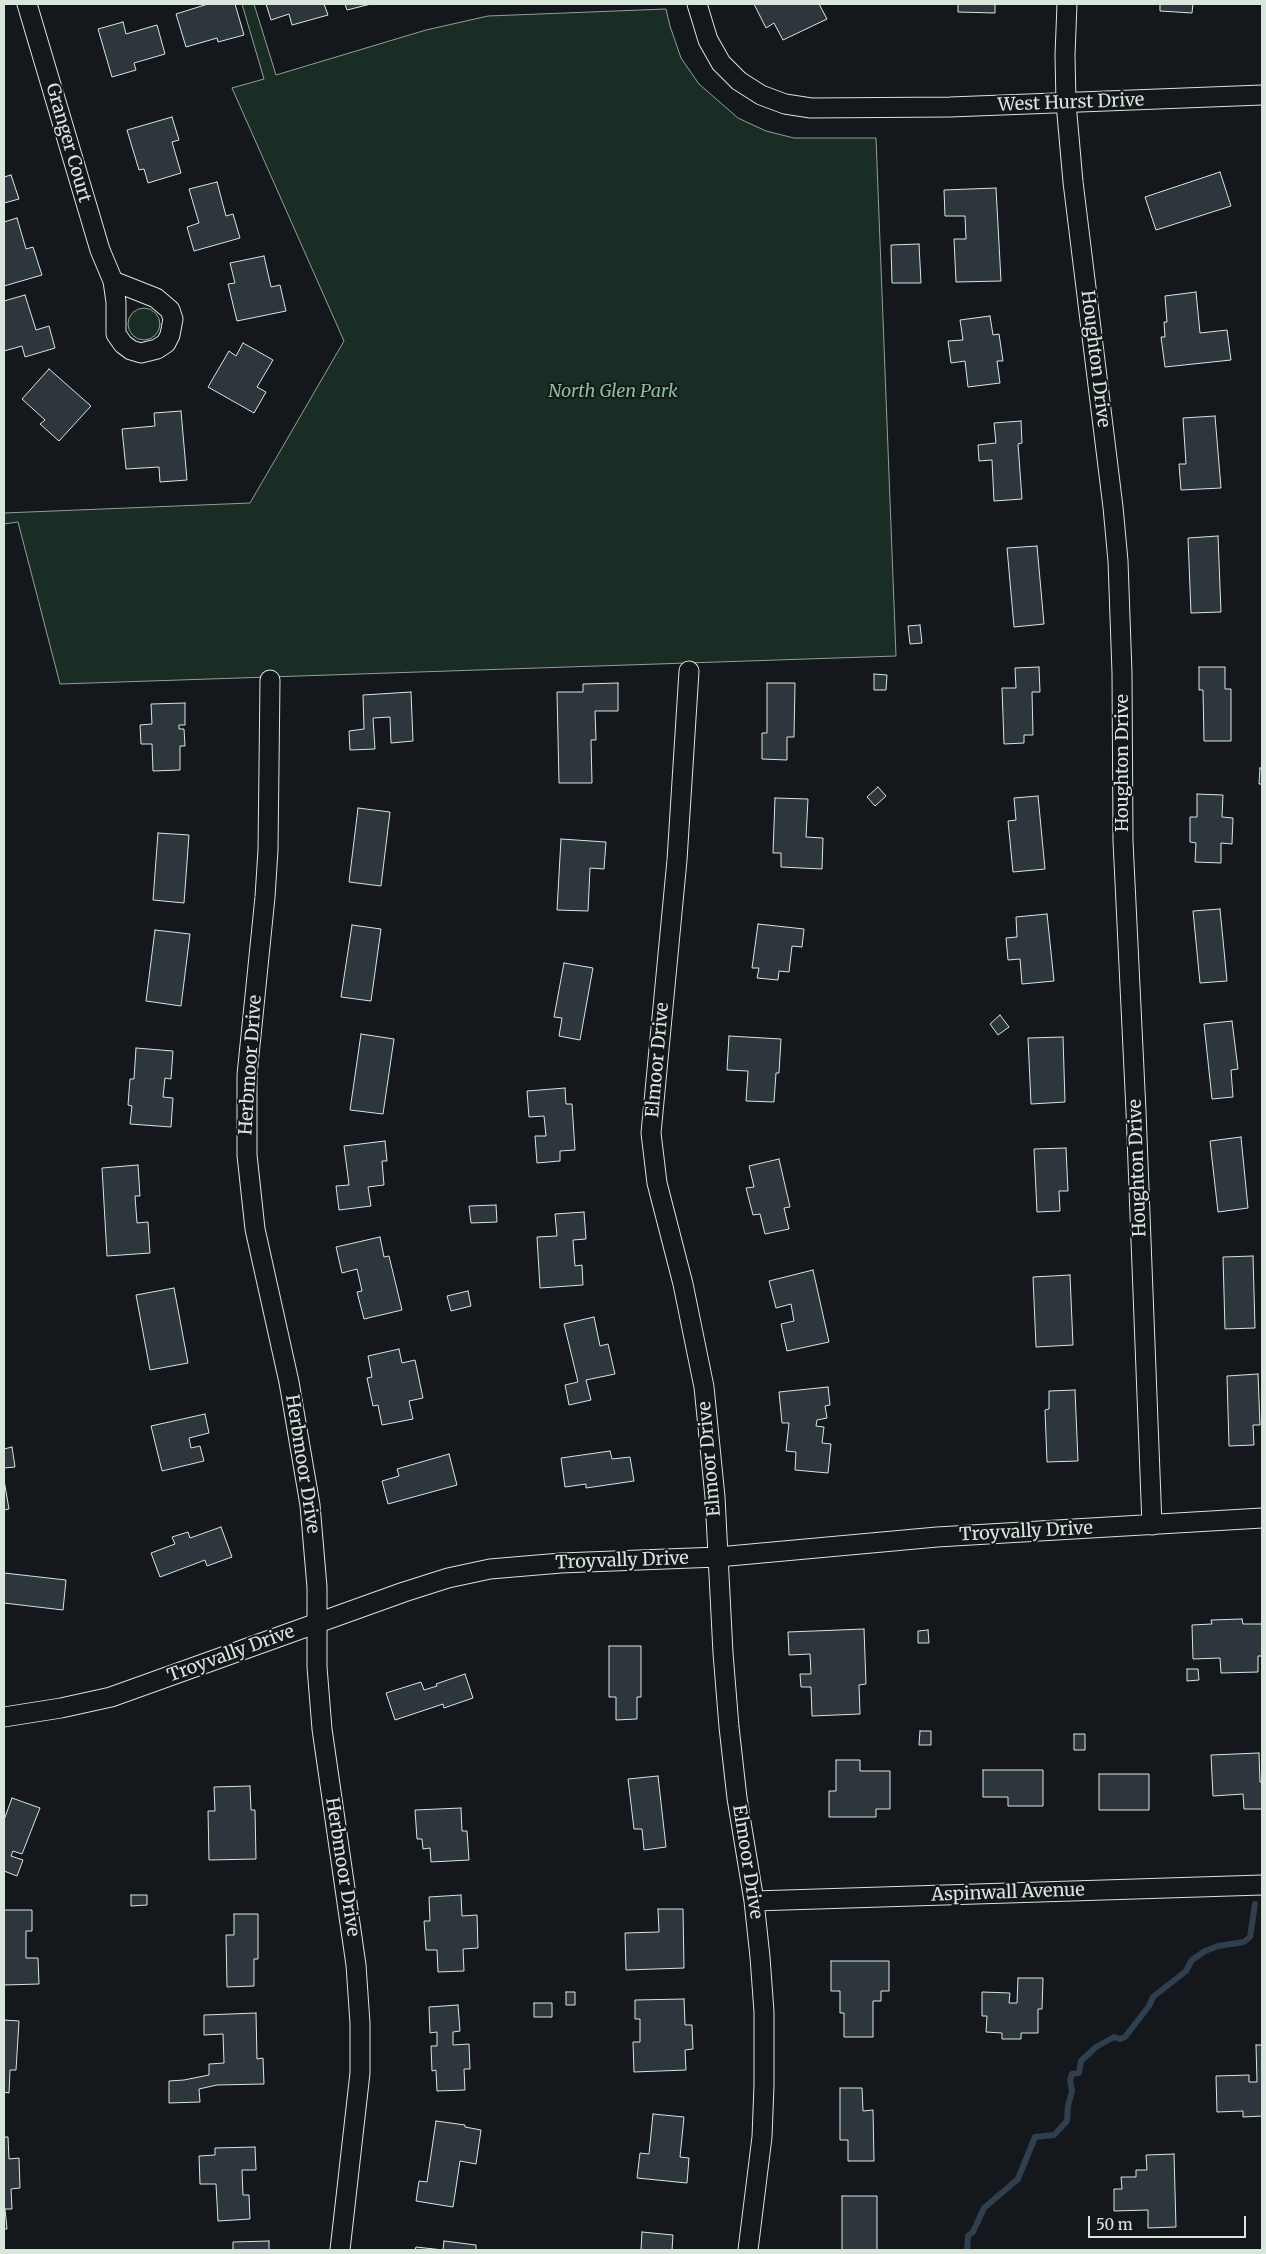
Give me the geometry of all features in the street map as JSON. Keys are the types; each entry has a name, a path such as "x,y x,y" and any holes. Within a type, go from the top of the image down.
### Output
{"street":[{"name":"Granger Court","path":"27,4 100,250 112,281"},
{"name":"West Hurst Drive","path":"697,4 708,40 721,63 739,81 761,95 785,104 812,108 880,108 1262,95"},
{"name":"Houghton Drive","path":"1067,4 1066,103 1073,182 1118,560 1122,673 1123,841 1136,1111 1152,1525"},
{"name":"Elmoor Drive","path":"689,671 677,860 651,1133 656,1183 685,1292 704,1387 718,1557 722,1653 730,1736 754,1901 764,2012 762,2137 748,2250"},
{"name":"Herbmoor Drive","path":"270,680 268,850 247,1075 247,1155 255,1229 284,1356 301,1444 314,1542 322,1730 356,1965 360,2023 358,2101 340,2250"},
{"name":"Troyvally Drive","path":"4,1717 62,1708 111,1697 448,1578 490,1569 561,1563 718,1557 937,1538 1262,1518"},
{"name":"Aspinwall Avenue","path":"754,1901 1262,1886"}],"green space":[{"name":"North Glen Park","path":"242,4 254,4 276,75 426,30 488,16 666,9 681,58 699,84 738,118 766,131 794,138 876,138 896,656 60,684 18,522 4,524 4,513 250,503 344,341 232,88 264,79"},
{"path":"144,308 155,313 160,324 155,335 144,340 133,335 128,324 133,313"}],"building":[{"path":"208,4 235,4 244,35 218,42 217,38 186,47 176,14"},
{"path":"266,4 324,4 328,15 292,25 289,14 271,20"},
{"path":"345,4 371,4 347,10"},
{"path":"754,4 819,4 827,19 783,40 774,23 766,28"},
{"path":"958,4 995,4 995,13 958,12"},
{"path":"1160,4 1193,4 1192,13 1160,11"},
{"path":"123,22 126,34 157,25 165,54 134,63 136,70 112,77 98,29"},
{"path":"172,117 179,140 172,142 181,173 148,183 144,169 139,170 127,130"},
{"path":"1220,172 1231,206 1156,230 1145,197"},
{"path":"11,175 19,199 4,203 4,177"},
{"path":"217,182 226,216 233,214 240,238 194,251 187,227 199,223 189,189"},
{"path":"996,188 1001,281 956,282 954,239 966,239 965,216 945,216 944,190"},
{"path":"17,218 26,249 33,247 42,275 4,286 4,222"},
{"path":"919,244 921,283 892,283 891,245"},
{"path":"264,256 271,287 280,285 286,311 237,321 228,284 235,283 230,263"},
{"path":"1196,292 1200,333 1227,330 1231,360 1165,367 1161,337 1165,337 1164,322 1167,322 1165,296"},
{"path":"25,295 36,330 49,326 55,348 25,357 22,346 4,351 4,301"},
{"path":"990,316 993,335 999,334 1003,361 997,361 1000,383 968,387 965,361 951,363 948,341 963,340 960,320"},
{"path":"243,343 273,360 257,387 266,392 254,413 208,387 229,351 236,356"},
{"path":"49,369 91,406 59,441 40,424 45,420 22,399"},
{"path":"181,411 187,480 160,482 159,467 126,469 122,429 155,426 154,413"},
{"path":"1215,416 1221,488 1181,490 1179,464 1186,464 1183,418"},
{"path":"1021,421 1022,443 1018,444 1022,499 994,501 992,460 979,461 978,445 996,443 994,423"},
{"path":"1218,536 1221,612 1191,613 1188,538"},
{"path":"1037,546 1044,624 1014,627 1007,548"},
{"path":"920,625 922,643 910,644 908,626"},
{"path":"1039,667 1040,692 1032,692 1033,735 1024,735 1024,743 1004,744 1002,688 1016,688 1015,668"},
{"path":"1199,667 1225,667 1225,689 1231,689 1231,741 1204,741 1203,690 1199,690"},
{"path":"874,674 887,675 886,690 874,690"},
{"path":"618,683 618,711 595,711 596,740 591,740 592,783 559,783 557,692 583,692 583,684"},
{"path":"767,683 795,683 794,737 787,737 787,760 762,759 762,733 767,733"},
{"path":"411,692 413,741 391,743 390,717 373,718 375,749 350,750 349,731 364,729 363,695"},
{"path":"185,703 185,725 179,725 179,729 184,729 185,746 180,746 180,770 153,771 152,744 141,744 140,725 152,724 151,704"},
{"path":"1260,768 1262,768 1262,784 1259,784"},
{"path":"878,787 886,796 875,806 867,797"},
{"path":"1197,794 1223,795 1222,817 1233,818 1232,844 1221,843 1221,863 1195,862 1196,843 1190,842 1190,817 1197,817"},
{"path":"1038,796 1045,869 1013,872 1008,821 1016,820 1014,798"},
{"path":"775,798 808,799 806,837 823,838 822,869 781,867 781,853 773,853"},
{"path":"358,808 390,812 381,886 349,882"},
{"path":"158,833 189,835 184,903 153,900"},
{"path":"561,839 606,842 604,869 590,868 588,911 557,910"},
{"path":"1220,909 1227,981 1200,983 1193,911"},
{"path":"1047,914 1054,981 1022,984 1020,959 1008,960 1006,938 1017,937 1016,917"},
{"path":"758,924 804,929 802,947 792,946 789,972 779,971 778,980 757,978 759,968 752,968"},
{"path":"352,925 381,929 371,1001 341,997"},
{"path":"155,930 190,934 181,1006 146,1001"},
{"path":"564,963 593,968 580,1040 559,1036 562,1018 554,1017"},
{"path":"1000,1015 1009,1027 998,1035 990,1024"},
{"path":"1232,1021 1238,1069 1231,1070 1233,1097 1212,1099 1204,1024"},
{"path":"361,1034 394,1039 383,1114 350,1110"},
{"path":"729,1036 781,1039 779,1073 776,1073 774,1102 746,1101 748,1071 727,1070"},
{"path":"1063,1037 1065,1102 1031,1104 1028,1038"},
{"path":"136,1048 173,1051 171,1079 165,1078 163,1097 173,1098 171,1127 130,1124 132,1106 128,1105 130,1079 134,1079"},
{"path":"565,1088 566,1104 572,1104 575,1150 560,1151 560,1161 537,1163 535,1136 546,1136 544,1116 529,1117 527,1091"},
{"path":"1241,1137 1248,1208 1218,1212 1210,1141"},
{"path":"385,1141 387,1161 382,1161 384,1185 368,1187 371,1206 339,1210 336,1186 349,1185 344,1146"},
{"path":"1066,1148 1068,1191 1059,1191 1060,1211 1037,1212 1034,1149"},
{"path":"779,1159 790,1207 784,1208 789,1229 765,1234 760,1214 753,1215 746,1188 754,1187 749,1166"},
{"path":"138,1165 140,1196 135,1196 137,1223 148,1222 150,1253 107,1256 102,1168"},
{"path":"496,1205 497,1222 471,1223 469,1206"},
{"path":"584,1212 586,1239 573,1240 575,1266 582,1265 583,1285 540,1288 537,1237 557,1236 555,1214"},
{"path":"380,1237 384,1257 389,1256 402,1310 364,1319 357,1292 362,1291 357,1269 342,1273 336,1247"},
{"path":"1253,1256 1255,1328 1225,1329 1223,1257"},
{"path":"813,1270 829,1342 787,1351 781,1324 794,1321 791,1304 776,1308 769,1281"},
{"path":"1070,1275 1073,1345 1036,1347 1033,1277"},
{"path":"174,1288 188,1363 150,1370 136,1295"},
{"path":"468,1291 471,1306 451,1311 447,1296"},
{"path":"594,1317 600,1346 608,1344 615,1374 586,1380 591,1400 569,1405 565,1385 578,1382 564,1324"},
{"path":"399,1349 402,1363 415,1360 423,1398 409,1401 413,1419 382,1425 378,1405 373,1406 367,1378 372,1377 368,1356"},
{"path":"1258,1374 1260,1425 1253,1425 1254,1445 1229,1446 1227,1376"},
{"path":"828,1387 830,1405 825,1406 827,1418 817,1420 816,1426 824,1427 822,1443 831,1444 828,1473 795,1470 796,1452 786,1451 789,1423 782,1423 779,1392"},
{"path":"1075,1390 1078,1461 1047,1462 1045,1410 1049,1409 1049,1391"},
{"path":"205,1414 209,1433 189,1438 191,1448 200,1446 204,1461 162,1471 151,1426"},
{"path":"12,1447 15,1467 4,1468 4,1449"},
{"path":"610,1451 612,1459 630,1457 634,1481 586,1488 586,1484 565,1487 561,1458"},
{"path":"449,1454 457,1485 388,1504 382,1481 399,1476 397,1469"},
{"path":"4,1480 9,1509 4,1510"},
{"path":"221,1527 232,1557 207,1566 205,1560 160,1577 151,1553 175,1544 172,1537 188,1532 190,1538"},
{"path":"4,1573 66,1580 63,1610 4,1603"},
{"path":"1242,1619 1243,1624 1262,1624 1262,1656 1258,1656 1258,1672 1221,1673 1220,1658 1193,1659 1192,1625 1212,1624 1211,1620"},
{"path":"864,1629 866,1684 859,1685 860,1714 812,1716 811,1687 801,1687 800,1674 811,1674 810,1654 789,1655 788,1632"},
{"path":"928,1630 929,1643 918,1643 918,1631"},
{"path":"609,1646 641,1646 641,1697 637,1697 637,1719 616,1720 616,1697 609,1697"},
{"path":"1187,1669 1198,1669 1199,1680 1187,1681"},
{"path":"465,1674 473,1698 444,1708 443,1704 395,1720 386,1693 421,1682 424,1690"},
{"path":"920,1731 931,1731 931,1745 919,1745"},
{"path":"1074,1734 1085,1734 1085,1750 1074,1750"},
{"path":"1259,1753 1262,1809 1244,1809 1243,1794 1213,1796 1211,1755"},
{"path":"836,1760 860,1760 860,1771 890,1771 890,1809 876,1809 876,1817 829,1817 829,1791 836,1791"},
{"path":"983,1770 1043,1770 1043,1806 1008,1806 1008,1797 983,1797"},
{"path":"1099,1774 1149,1774 1149,1810 1099,1810"},
{"path":"658,1776 666,1847 644,1850 642,1829 634,1829 628,1779"},
{"path":"250,1786 251,1810 255,1810 256,1859 209,1860 208,1811 215,1811 214,1787"},
{"path":"12,1798 40,1808 22,1854 13,1851 11,1856 23,1860 17,1876 4,1871 4,1820"},
{"path":"461,1808 462,1831 467,1831 469,1860 431,1862 430,1848 423,1849 422,1839 417,1839 415,1810"},
{"path":"131,1895 147,1895 147,1905 131,1906"},
{"path":"461,1895 462,1916 477,1915 478,1948 463,1949 464,1971 438,1972 437,1950 426,1950 424,1921 430,1921 429,1897"},
{"path":"658,1909 683,1909 684,1968 626,1970 625,1933 659,1932"},
{"path":"4,1910 32,1910 32,1931 26,1931 26,1958 38,1958 39,1984 4,1985"},
{"path":"234,1914 258,1914 258,1959 254,1959 254,1986 227,1987 226,1935 234,1935"},
{"path":"831,1961 889,1961 889,1991 881,1991 881,2001 873,2001 873,2037 844,2037 844,2013 840,2013 840,1991 831,1991"},
{"path":"1018,1978 1043,1978 1042,2009 1038,2009 1038,2033 1021,2033 1021,2039 1002,2039 1002,2033 986,2032 987,2016 982,2016 982,1992 1010,1993 1009,2003 1017,2003"},
{"path":"566,1992 575,1992 575,2005 566,2005"},
{"path":"684,1999 685,2025 692,2025 693,2049 685,2050 686,2070 634,2072 633,2042 640,2042 640,2019 635,2019 635,2000"},
{"path":"534,2003 552,2003 552,2017 534,2017"},
{"path":"458,2005 460,2031 453,2032 453,2045 469,2044 470,2069 464,2069 465,2090 437,2091 436,2070 432,2071 431,2046 437,2046 437,2032 430,2033 429,2007"},
{"path":"256,2013 257,2059 263,2058 264,2084 217,2085 199,2089 200,2102 169,2103 169,2081 209,2075 209,2064 224,2063 223,2034 204,2035 204,2015"},
{"path":"4,2020 19,2021 16,2070 10,2070 9,2093 4,2092"},
{"path":"1256,2045 1262,2045 1262,2116 1243,2117 1243,2111 1217,2112 1216,2076 1249,2075 1249,2082 1257,2082"},
{"path":"840,2088 862,2088 863,2111 873,2110 874,2161 848,2161 848,2140 840,2140"},
{"path":"653,2114 684,2117 680,2157 689,2158 687,2183 637,2178 640,2153 649,2154"},
{"path":"436,2121 465,2125 465,2127 481,2130 476,2164 460,2161 453,2207 416,2201 419,2181 427,2182"},
{"path":"4,2137 8,2137 9,2159 19,2158 20,2188 11,2189 12,2209 5,2209 7,2229 4,2229"},
{"path":"255,2147 256,2170 242,2170 243,2195 249,2195 250,2219 218,2221 216,2184 200,2184 199,2156 215,2155 215,2148"},
{"path":"1174,2154 1176,2227 1148,2228 1148,2210 1114,2211 1114,2189 1122,2189 1121,2177 1136,2177 1136,2170 1147,2170 1146,2155"},
{"path":"842,2196 877,2196 877,2250 842,2250"},
{"path":"642,2232 673,2235 672,2250 641,2250"},
{"path":"269,2241 269,2250 233,2250 233,2242"},
{"path":"444,2241 476,2245 476,2250 443,2250"},
{"path":"416,2247 443,2250 415,2250"}],"waterway":[{"path":"967,2250 968,2236 973,2232 984,2208 1018,2179 1035,2137 1054,2135 1067,2121 1072,2091 1070,2080 1072,2074 1079,2073 1081,2061 1096,2047 1114,2037 1120,2039 1125,2037 1149,2006 1153,1997 1186,1971 1192,1960 1205,1951 1218,1946 1244,1942 1250,1937 1255,1904"}]}
